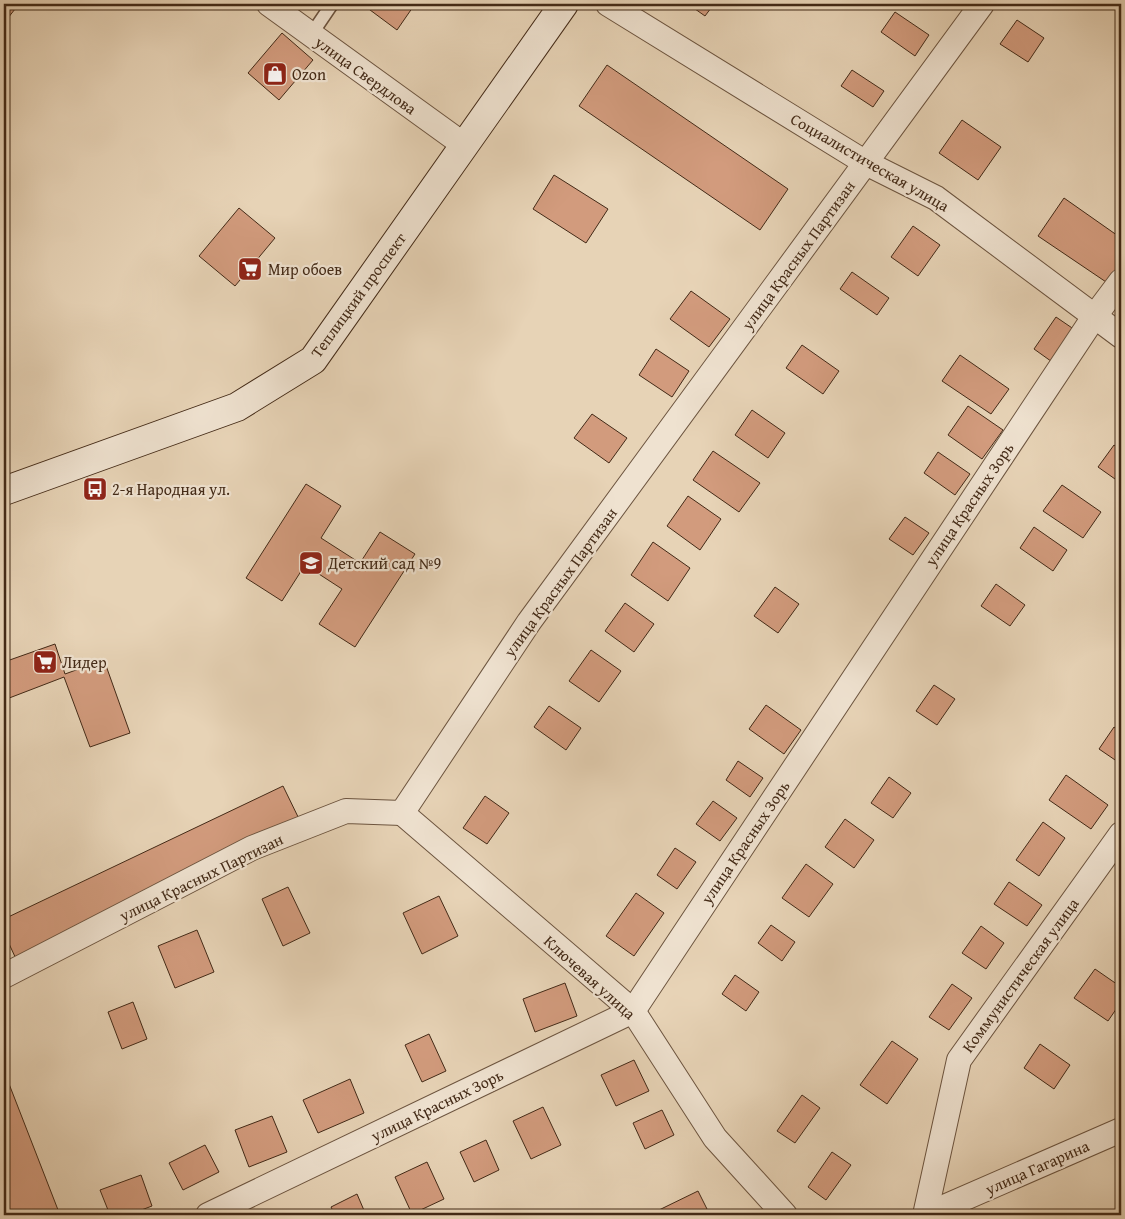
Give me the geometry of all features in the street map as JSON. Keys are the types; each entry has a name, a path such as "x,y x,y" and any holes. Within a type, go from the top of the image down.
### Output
{"main road":[{"name":"Теплицкий проспект","path":"4,491 237,407 313,360 564,4"}],"street":[{"name":"улица Свердлова","path":"269,4 464,146"},
{"name":"Социалистическая улица","path":"608,4 866,163 936,198 1121,336"},
{"name":"улица Красных Партизан","path":"4,976 252,848 346,811 402,813 530,622 982,4"},
{"name":"улица Красных Зорь","path":"208,1215 633,1011 1094,317 1121,282"},
{"name":"Ключевая улица","path":"402,813 633,1011 715,1138 785,1215"},
{"name":"Коммунистическая улица","path":"925,1215 959,1060 1121,834"},
{"name":"улица Гагарина","path":"925,1215 1121,1130"}],"lane":[{"path":"310,35 332,4"}],"building":[{"path":"4,4 19,4 4,23"},
{"path":"362,4 415,4 397,30"},
{"path":"688,4 714,4 705,16"},
{"path":"895,12 929,35 915,56 881,32"},
{"path":"1017,20 1044,38 1028,62 1000,44"},
{"path":"282,33 313,60 279,100 248,73"},
{"path":"607,65 788,189 760,230 579,106"},
{"path":"852,70 884,91 873,107 841,86"},
{"path":"962,120 1001,147 978,180 939,153"},
{"path":"554,175 608,209 586,243 533,209"},
{"path":"1064,198 1121,238 1121,272 1112,286 1038,236"},
{"path":"239,208 275,238 235,286 199,256"},
{"path":"913,226 940,245 918,276 891,257"},
{"path":"852,272 889,298 877,315 840,289"},
{"path":"691,291 730,319 709,347 670,319"},
{"path":"1056,317 1078,332 1055,364 1034,349"},
{"path":"802,345 839,371 823,394 786,368"},
{"path":"656,349 689,371 672,397 639,375"},
{"path":"960,355 1009,389 991,414 942,381"},
{"path":"968,406 1003,430 982,459 948,435"},
{"path":"752,410 785,433 768,458 735,435"},
{"path":"592,414 627,438 609,463 574,438"},
{"path":"1114,445 1121,450 1121,471 1115,479 1098,467"},
{"path":"713,451 760,483 739,512 693,480"},
{"path":"938,452 970,474 955,495 924,473"},
{"path":"306,484 341,506 321,538 360,563 380,532 415,554 355,647 319,624 342,589 305,565 282,601 246,578"},
{"path":"1062,485 1101,512 1083,538 1043,511"},
{"path":"688,496 721,519 700,550 667,526"},
{"path":"905,517 929,533 913,555 889,539"},
{"path":"1034,527 1067,550 1053,571 1020,548"},
{"path":"653,542 690,568 668,601 631,575"},
{"path":"996,584 1025,605 1010,626 981,606"},
{"path":"775,587 799,604 778,633 754,616"},
{"path":"625,603 654,624 634,652 605,631"},
{"path":"55,644 65,674 104,660 130,733 90,747 64,677 4,700 4,662"},
{"path":"591,650 621,671 599,702 569,681"},
{"path":"934,685 955,699 937,725 916,711"},
{"path":"766,705 801,730 784,754 749,729"},
{"path":"549,706 581,728 566,750 534,727"},
{"path":"1114,727 1121,732 1121,764 1099,749"},
{"path":"738,761 763,778 750,797 726,780"},
{"path":"1066,775 1108,805 1091,829 1049,800"},
{"path":"889,777 911,793 893,818 871,803"},
{"path":"283,786 302,825 17,961 4,933 4,919"},
{"path":"485,796 509,813 487,844 463,828"},
{"path":"713,801 737,818 720,841 696,824"},
{"path":"845,819 874,840 854,868 825,847"},
{"path":"1043,822 1065,838 1039,876 1016,860"},
{"path":"675,848 696,862 677,889 657,875"},
{"path":"806,864 833,884 809,917 782,898"},
{"path":"1009,882 1042,905 1027,926 994,904"},
{"path":"288,887 310,933 283,946 262,899"},
{"path":"636,893 664,913 634,956 606,936"},
{"path":"439,896 458,936 422,954 403,913"},
{"path":"771,925 795,942 782,961 758,943"},
{"path":"981,926 1004,943 986,969 962,953"},
{"path":"197,930 214,972 175,988 158,946"},
{"path":"1095,969 1121,987 1121,1002 1108,1021 1074,998"},
{"path":"735,975 759,992 746,1011 722,994"},
{"path":"565,983 577,1016 535,1032 523,999"},
{"path":"952,984 972,998 949,1030 929,1017"},
{"path":"133,1002 147,1039 122,1049 108,1012"},
{"path":"429,1034 446,1071 422,1082 405,1045"},
{"path":"892,1041 918,1059 887,1104 860,1085"},
{"path":"1040,1044 1070,1065 1054,1089 1024,1068"},
{"path":"634,1060 649,1091 616,1106 601,1075"},
{"path":"4,1071 60,1215 4,1215"},
{"path":"350,1079 364,1113 318,1133 303,1100"},
{"path":"802,1095 820,1108 795,1143 777,1131"},
{"path":"543,1107 561,1145 531,1159 513,1121"},
{"path":"662,1110 674,1135 645,1149 633,1123"},
{"path":"272,1116 287,1152 249,1167 235,1130"},
{"path":"486,1140 499,1170 474,1182 460,1152"},
{"path":"205,1145 219,1172 183,1190 169,1163"},
{"path":"832,1152 851,1165 826,1200 808,1187"},
{"path":"427,1162 444,1199 412,1214 395,1177"},
{"path":"141,1175 152,1206 128,1215 110,1215 100,1190"},
{"path":"698,1191 710,1215 661,1215 659,1210"},
{"path":"357,1194 366,1215 335,1215 331,1207"}],"place":[{"name":"Ozon","path":"275,74"},
{"name":"Мир обоев","path":"250,269"},
{"name":"2-я Народная ул.","path":"95,489"},
{"name":"Детский сад №9","path":"311,563"},
{"name":"Лидер","path":"45,662"}]}
